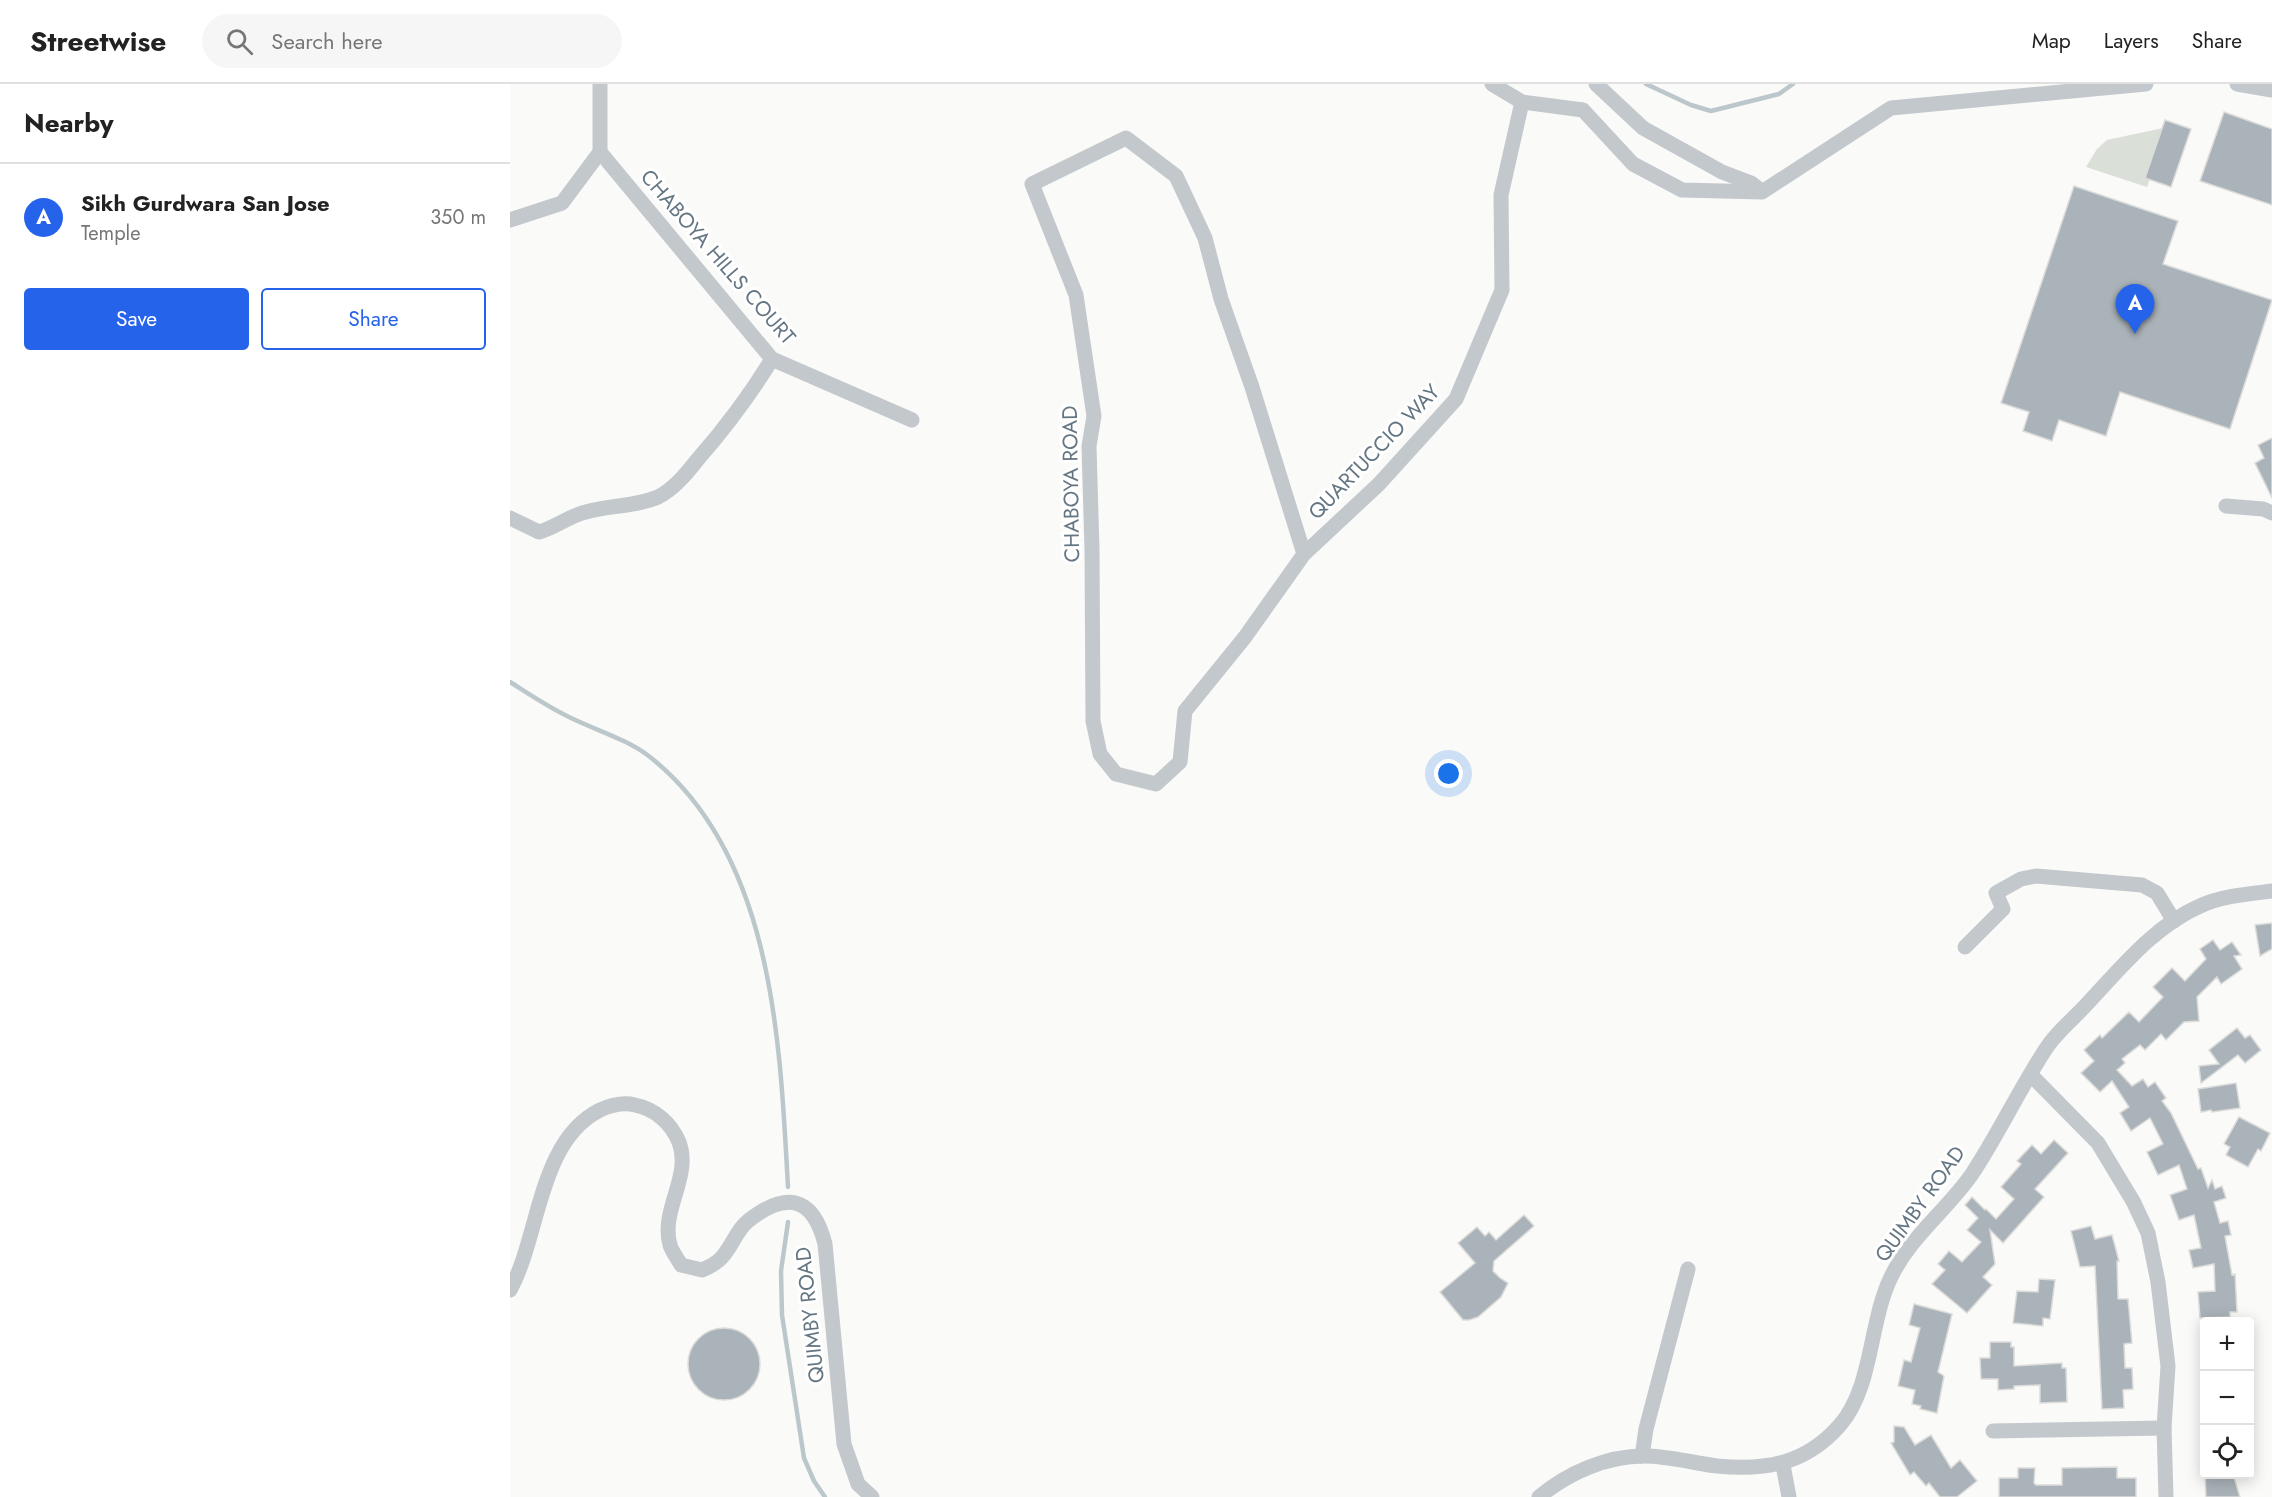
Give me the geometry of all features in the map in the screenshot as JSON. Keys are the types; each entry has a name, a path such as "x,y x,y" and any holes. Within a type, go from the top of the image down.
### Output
{"street":[{"path":"510,220 562,203 600,152 600,84"},
{"path":"1492,84 1522,102 1583,110 1633,164 1682,190 1762,192 1892,108 2146,84"},
{"path":"1596,84 1643,128 1722,172 1751,183 1762,192"},
{"path":"2237,84 2272,90"},
{"name":"QUARTUCCIO WAY","path":"1245,637 1304,554 1379,483 1456,399 1502,290 1501,195 1522,102"},
{"name":"CHABOYA ROAD","path":"1245,637 1185,711 1180,762 1156,784 1116,774 1100,754 1093,721 1089,446 1094,416 1076,296 1032,184 1126,138 1176,176 1205,238 1221,299 1252,387 1304,554"},
{"name":"CHABOYA HILLS COURT","path":"600,152 772,359 912,420"},
{"path":"510,518 539,532 551,529 583,512 624,506 659,496 681,480 715,440 747,400 772,359"},
{"path":"2226,506 2263,509 2272,513"},
{"path":"1965,947 2003,909 1996,893 2021,879 2036,876 2142,885 2157,894 2174,921"},
{"name":"QUIMBY ROAD","path":"1539,1497 1552,1486 1603,1462 1642,1456 1676,1458 1716,1466 1783,1465 1829,1437 1842,1423 1858,1391 1867,1364 1879,1308 1891,1277 1905,1253 1972,1173 2048,1045 2135,953 2174,921 2201,906 2234,896 2272,891"},
{"path":"2031,1075 2098,1143 2133,1201 2148,1233 2158,1282 2168,1366 2164,1428 2166,1497"},
{"name":"QUIMBY ROAD","path":"510,1290 519,1273 543,1190 560,1151 574,1130 592,1114 612,1104 633,1104 650,1109 665,1119 679,1141 683,1167 669,1224 670,1245 681,1265 702,1270 719,1261 747,1222 777,1203 795,1203 810,1210 820,1226 825,1244 844,1444 858,1484 872,1497"},
{"path":"1642,1456 1646,1429 1688,1269"},
{"path":"1994,1431 2164,1428"},
{"path":"1783,1465 1789,1497"}],"shaded area":[{"path":"2168,127 2147,187 2086,167 2097,149 2107,140"}],"building":[{"path":"2224,112 2272,129 2272,205 2200,181"},
{"path":"2165,120 2191,129 2171,187 2145,178"},
{"path":"2074,186 2178,221 2163,264 2272,300 2230,429 2120,392 2106,436 2059,420 2052,441 2023,431 2029,412 2001,403"},
{"path":"2272,438 2272,498 2255,463 2264,458 2258,445"},
{"path":"2272,923 2272,949 2260,956 2255,925"},
{"path":"2213,940 2220,950 2232,942 2241,955 2234,956 2242,969 2221,984 2217,977 2197,997 2199,1021 2184,1022 2166,1040 2161,1034 2145,1050 2140,1045 2122,1059 2125,1063 2117,1070 2132,1086 2143,1079 2148,1087 2155,1082 2166,1098 2162,1101 2171,1113 2198,1169 2201,1168 2208,1188 2212,1180 2215,1189 2222,1186 2226,1198 2214,1202 2220,1223 2228,1221 2231,1235 2225,1236 2232,1275 2235,1274 2237,1312 2230,1312 2230,1317 2200,1318 2198,1292 2215,1291 2214,1264 2193,1268 2189,1250 2201,1248 2194,1215 2179,1220 2170,1195 2187,1189 2179,1165 2158,1175 2147,1152 2163,1144 2150,1118 2131,1131 2120,1113 2129,1107 2112,1081 2100,1092 2081,1073 2094,1061 2084,1050 2100,1035 2102,1038 2129,1012 2139,1022 2163,997 2153,987 2172,968 2185,981 2206,959 2200,949"},
{"path":"2237,1028 2245,1038 2250,1035 2261,1050 2245,1063 2238,1055 2201,1083 2199,1066 2219,1064 2209,1050"},
{"path":"2236,1083 2240,1108 2201,1112 2198,1089"},
{"path":"2239,1117 2270,1133 2261,1151 2258,1149 2248,1167 2226,1155 2230,1147 2224,1144"},
{"path":"2054,1140 2068,1153 2035,1189 2044,1197 2003,1243 1990,1230 1995,1264 1983,1277 1992,1285 1967,1313 1932,1284 1945,1270 1938,1264 1949,1251 1962,1262 1981,1242 1967,1230 1978,1218 1965,1205 1972,1197 1996,1219 2014,1199 2001,1187 2021,1164 2017,1161 2032,1145 2041,1154"},
{"path":"1524,1215 1534,1226 1494,1261 1493,1271 1508,1283 1501,1297 1478,1317 1463,1320 1440,1292 1475,1263 1458,1243 1477,1227 1485,1236 1489,1232 1496,1240"},
{"path":"2091,1226 2095,1239 2112,1235 2119,1261 2117,1261 2118,1299 2128,1299 2132,1343 2124,1344 2125,1368 2132,1368 2133,1389 2123,1390 2124,1408 2102,1409 2095,1266 2080,1267 2071,1231"},
{"path":"2039,1279 2055,1280 2050,1319 2043,1318 2043,1326 2013,1323 2017,1291 2038,1292"},
{"path":"1914,1304 1952,1314 1938,1372 1944,1376 1937,1413 1920,1409 1921,1406 1912,1404 1915,1390 1898,1386 1904,1360 1911,1362 1920,1328 1909,1325"},
{"path":"724,1328 744,1334 754,1344 760,1364 754,1384 744,1394 724,1400 704,1394 694,1384 688,1364 694,1344 704,1334"},
{"path":"1990,1342 2011,1342 2011,1347 2014,1347 2014,1366 2062,1363 2062,1368 2066,1368 2067,1402 2040,1403 2040,1385 2014,1386 2014,1389 1998,1390 1998,1379 1981,1379 1980,1358 1990,1358"},
{"path":"1894,1426 1904,1427 1915,1445 1931,1435 1951,1468 1960,1460 1977,1481 1957,1497 1940,1497 1929,1483 1926,1486 1914,1472 1910,1475 1891,1443 1894,1442"},
{"path":"2117,1467 2117,1478 2136,1478 2136,1497 1999,1497 1999,1478 2018,1478 2018,1468 2035,1468 2034,1483 2036,1485 2062,1485 2062,1468"},
{"path":"2205,1479 2235,1479 2240,1497 2206,1497"}],"waterway":[{"path":"1646,84 1691,105 1711,111 1779,94 1793,84"},
{"path":"510,682 561,713 621,740 650,757 691,798 723,845 746,898 762,955 774,1014 788,1187"},
{"path":"788,1222 781,1271 782,1315 804,1458 814,1481 825,1497"}],"place":[{"name":"Sikh Gurdwara San Jose","path":"2135,334"}]}
